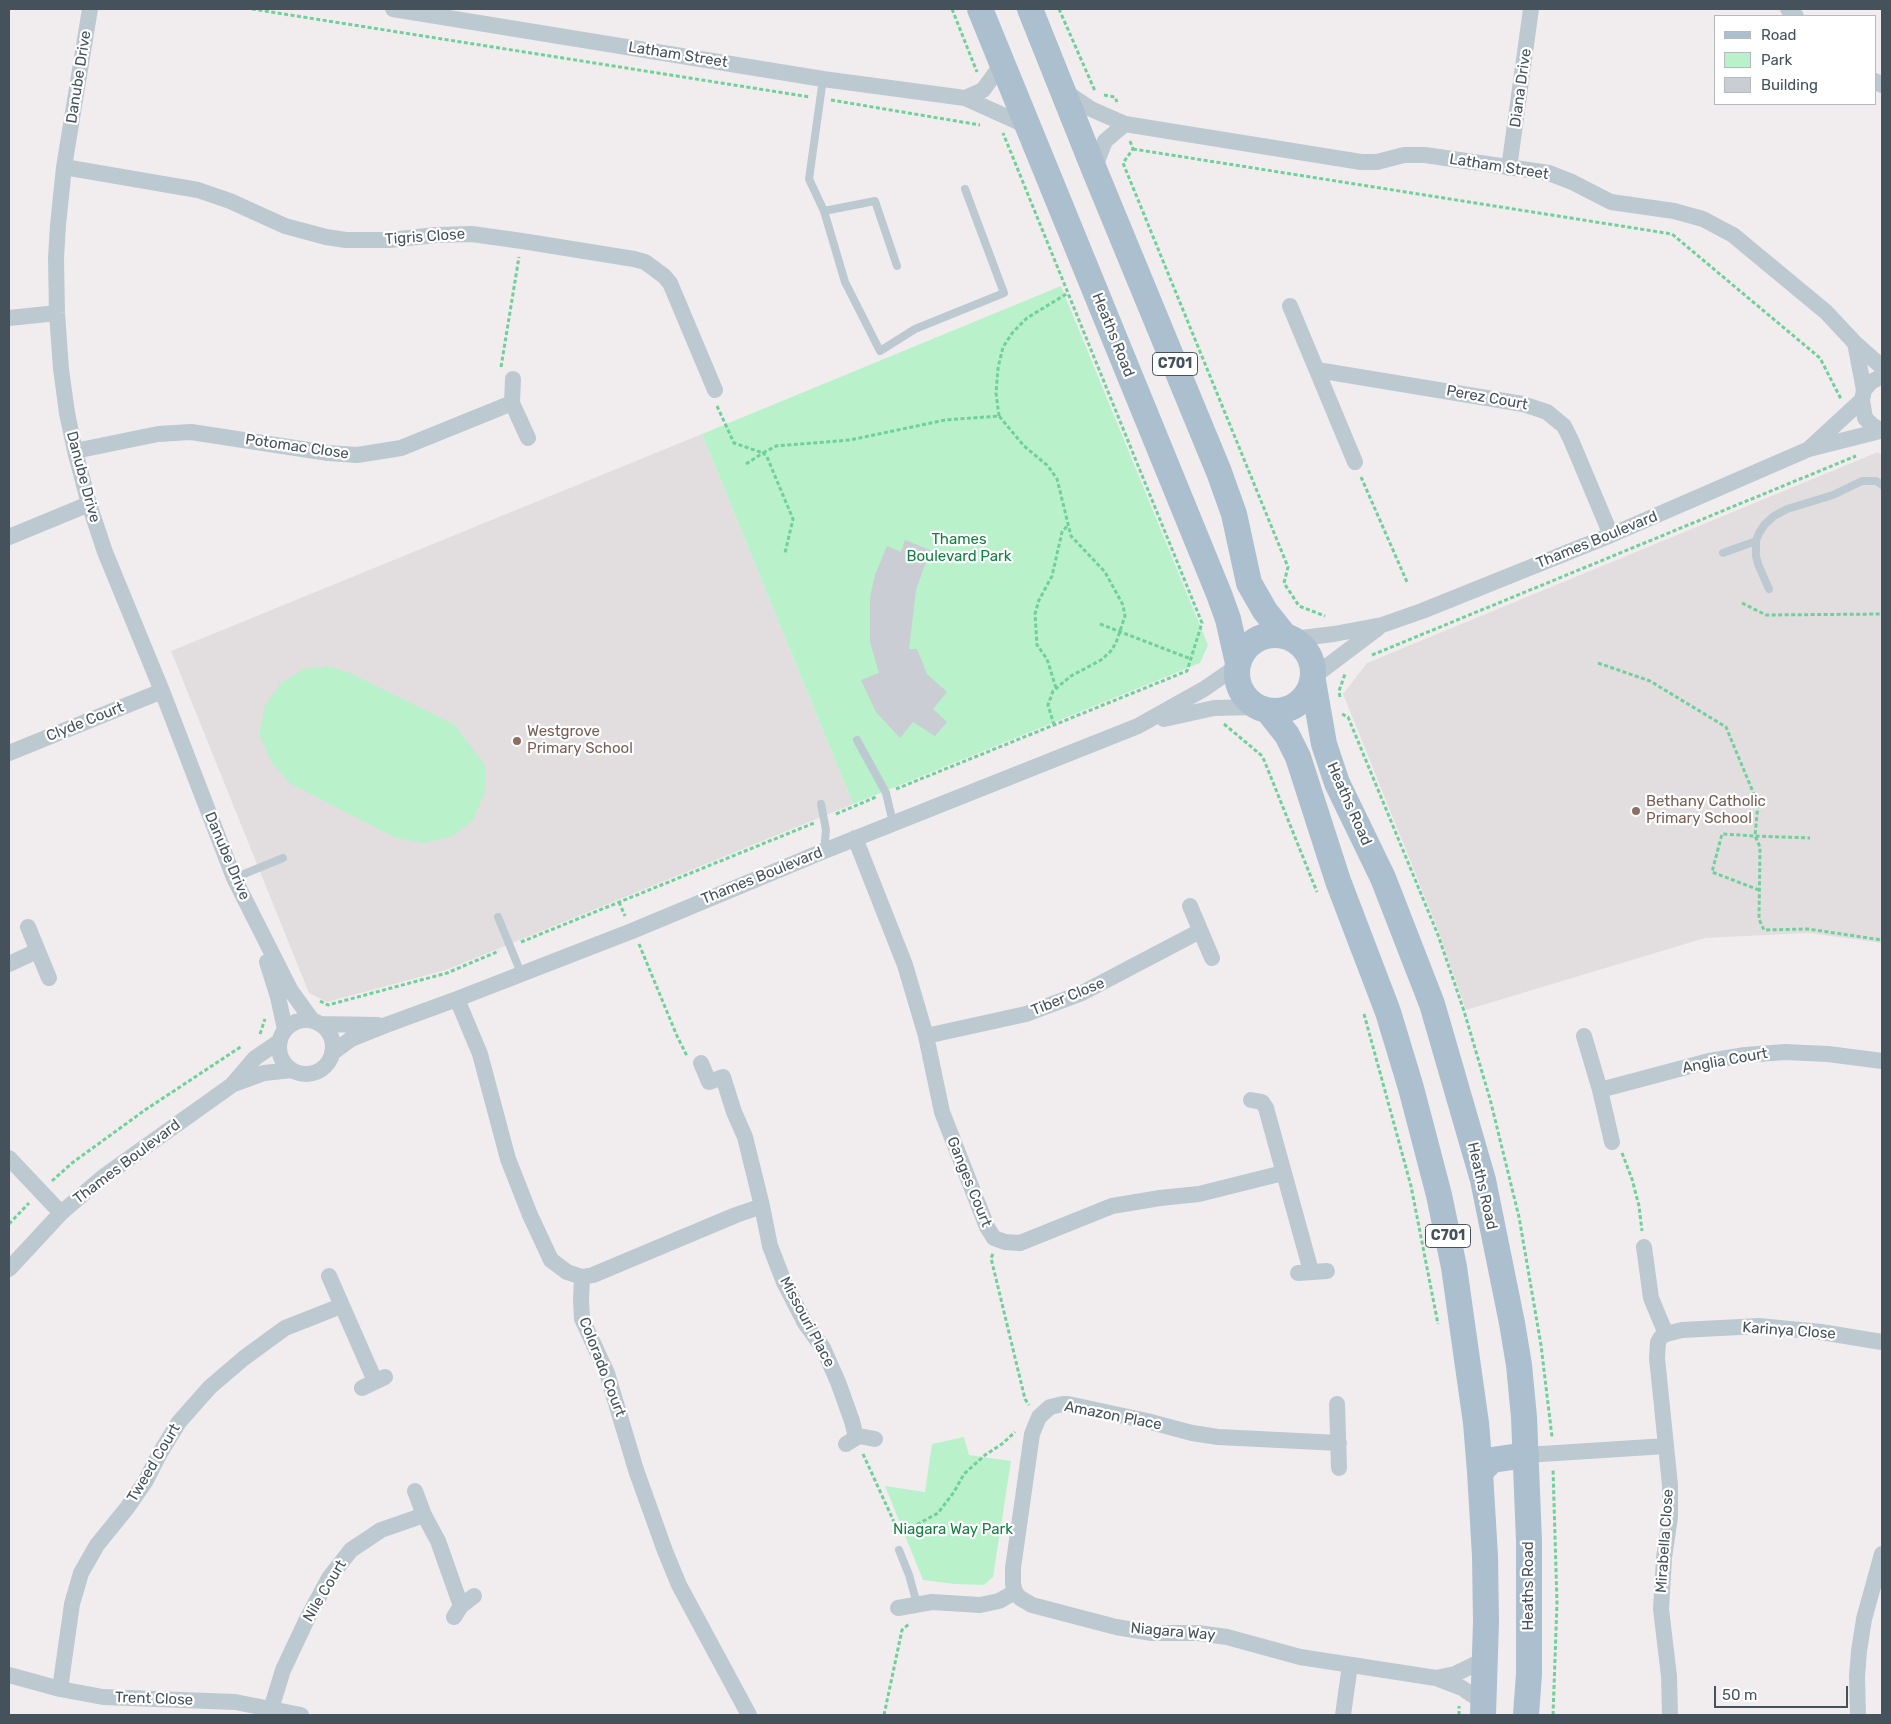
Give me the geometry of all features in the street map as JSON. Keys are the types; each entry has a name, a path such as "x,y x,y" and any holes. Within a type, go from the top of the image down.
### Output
{"main road":[{"name":"Heaths Road","path":"980,9 1216,586 1228,619 1237,665"},
{"name":"C701","path":"1030,9 1219,472 1234,514 1250,584 1265,611 1309,655 1313,666 1313,679"},
{"path":"1237,665 1243,652 1251,643 1261,637 1273,634 1289,637"},
{"name":"C701","path":"1237,665 1238,682 1241,692 1262,709"},
{"name":"Heaths Road","path":"1313,679 1329,760 1337,783 1366,840 1405,931 1432,1004 1471,1136 1514,1331 1519,1365 1526,1455 1530,1603 1529,1674 1526,1715"},
{"path":"1262,709 1281,711 1292,708 1302,700 1313,679"},
{"name":"Heaths Road","path":"1262,709 1287,735 1305,777 1338,881 1388,1012 1411,1088 1439,1195 1454,1266 1476,1423 1485,1556 1486,1659 1483,1709"},
{"path":"1480,1472 1492,1460 1526,1455"}],"street":[{"name":"Danube Drive","path":"90,9 64,167 58,225 57,313 67,413 75,451 89,504 120,590 162,691 234,878 291,991 316,1022"},
{"name":"Latham Street","path":"393,9 823,79 964,98 1027,126"},
{"name":"Diana Drive","path":"1509,168 1531,9"},
{"path":"964,98 983,90 1002,64"},
{"name":"Latham Street","path":"1063,90 1092,109 1124,124 1361,162 1377,162 1413,154 1548,173 1572,182 1611,202 1674,211 1703,219 1733,235 1826,312 1882,367"},
{"path":"1094,169 1106,141 1124,124"},
{"name":"Tigris Close","path":"64,167 198,190 230,201 284,226 326,237 346,240 390,240 436,235 472,234 634,259 655,268 664,276 676,294 716,390"},
{"path":"1290,306 1355,462"},
{"path":"9,318 57,313"},
{"path":"1856,343 1866,418 1872,426 1881,431"},
{"name":"Perez Court","path":"1317,370 1522,404 1547,412 1564,426 1611,535"},
{"name":"Thames Boulevard","path":"1809,449 1848,413 1871,382 1882,376"},
{"path":"513,379 512,403 528,438"},
{"name":"Potomac Close","path":"75,451 158,434 192,432 328,453 358,455 401,448 512,403"},
{"name":"Thames Boulevard","path":"1289,637 1334,634 1382,625 1422,611 1611,535 1809,449 1881,431"},
{"path":"9,537 89,504"},
{"name":"Thames Boulevard","path":"1313,679 1382,625"},
{"name":"Thames Boulevard","path":"332,1053 352,1039 386,1025 632,931 855,838 1138,726 1204,689 1237,665"},
{"name":"Clyde Court","path":"9,754 162,691"},
{"name":"Thames Boulevard","path":"1138,726 1214,708 1262,709"},
{"name":"Ganges Court","path":"855,838 905,965 926,1036 942,1112 990,1233 999,1240 1015,1244 1026,1242 1112,1206 1199,1194 1283,1173"},
{"path":"1190,906 1212,958"},
{"name":"Danube Drive","path":"254,919 278,997 282,1035"},
{"path":"28,928 48,978"},
{"name":"Tiber Close","path":"926,1036 1026,1014 1082,993 1200,931"},
{"path":"9,964 38,951"},
{"path":"457,999 480,1054 508,1159 533,1223 551,1260 567,1272 582,1277 593,1275 762,1206"},
{"path":"297,1021 316,1022 330,1037 332,1053 323,1067 316,1071 300,1073 292,1070 281,1058 282,1035 297,1021"},
{"name":"Thames Boulevard","path":"316,1022 386,1025"},
{"name":"Thames Boulevard","path":"9,1269 61,1214 110,1172 232,1085 255,1058 282,1035"},
{"path":"1584,1036 1600,1090 1612,1142"},
{"name":"Anglia Court","path":"1600,1090 1709,1061 1745,1055 1785,1052 1828,1054 1882,1061"},
{"name":"Missouri Place","path":"695,1061 709,1082 723,1077 734,1112 745,1137 770,1246 784,1282 805,1324 823,1348 838,1382 852,1421 851,1441"},
{"name":"Thames Boulevard","path":"232,1085 264,1073 292,1070"},
{"path":"1251,1100 1262,1102 1274,1112 1283,1173 1312,1272"},
{"path":"9,1158 61,1214"},
{"path":"1526,1455 1666,1446 1657,1358 1658,1342 1661,1336 1666,1334 1651,1298 1644,1247"},
{"path":"329,1276 374,1382"},
{"name":"Colorado Court","path":"582,1277 582,1319 607,1373 636,1470 665,1551 680,1585 749,1715"},
{"name":"Tweed Court","path":"60,1689 72,1604 81,1573 97,1546 145,1482 179,1422 210,1387 244,1358 285,1328 342,1306"},
{"name":"Karinya Close","path":"1666,1334 1682,1330 1759,1326 1821,1332 1882,1342"},
{"name":"Amazon Place","path":"1039,1417 1050,1407 1063,1404 1147,1421 1192,1433 1218,1437 1339,1443"},
{"path":"1337,1404 1339,1468"},
{"path":"898,1608 932,1602 980,1605 999,1600 1015,1592 1013,1568 1032,1434 1039,1417"},
{"path":"851,1441 863,1436 875,1439"},
{"name":"Mirabella Close","path":"1666,1446 1670,1485 1670,1517 1664,1558 1661,1609 1669,1676 1670,1715"},
{"path":"415,1491 424,1515 438,1541 457,1611 474,1596"},
{"name":"Nile Court","path":"271,1709 283,1670 308,1617 329,1578 350,1550 381,1530 424,1515"},
{"path":"1858,1715 1858,1651 1864,1619 1882,1554"},
{"name":"Niagara Way","path":"1015,1592 1020,1598 1032,1605 1116,1627 1152,1633 1227,1636 1300,1657 1436,1678 1459,1687 1483,1709"},
{"name":"Niagara Way","path":"1436,1678 1455,1674 1486,1659"},
{"path":"1343,1715 1350,1665"},
{"name":"Trent Close","path":"9,1675 60,1689 103,1697 235,1702 301,1715"}],"lane":[{"path":"823,79 809,179 824,212 845,282 880,351 915,329 1004,293 965,189"},
{"path":"824,212 875,201 897,266"},
{"path":"1770,588 1758,564 1756,541 1765,524 1774,516 1787,510 1833,495 1862,481 1876,481 1882,485"},
{"path":"1723,553 1756,541"},
{"path":"857,740 886,793 893,823"},
{"path":"821,804 826,830 824,851"},
{"path":"234,878 283,858"},
{"path":"498,917 521,974"},
{"path":"899,1550 909,1575 916,1604"}],"path":[{"path":"252,9 817,98"},
{"path":"952,9 983,90"},
{"path":"1059,9 1096,94 1116,97 1133,149"},
{"path":"827,100 982,125"},
{"path":"992,110 1068,293 1202,623 1187,671 1054,725 1048,705 1053,691 1071,676 1101,660 1110,652 1120,632 1125,616 1123,605 1105,572 1071,536 1057,479 1048,466 1024,446 999,416 996,392 998,368 1003,347 1013,332 1027,318 1068,293"},
{"path":"1133,149 1672,234 1820,358 1848,413"},
{"path":"1133,149 1123,164 1288,567 1284,583 1299,606 1325,616"},
{"path":"501,368 522,241"},
{"path":"716,390 716,402 720,414 734,443 768,457 793,519 785,553"},
{"path":"746,464 776,446 850,440 945,420 999,416"},
{"path":"1364,658 1865,452 1857,437"},
{"path":"1355,462 1407,582"},
{"path":"1056,688 1047,659 1037,645 1035,614 1039,600 1052,576 1062,532 1068,525"},
{"path":"1742,603 1766,615 1882,614"},
{"path":"1100,624 1191,658"},
{"path":"1598,663 1650,681 1726,728 1758,804 1755,836 1760,847 1759,920 1764,930 1808,929 1882,940"},
{"path":"1340,698 1339,690 1349,667"},
{"path":"1341,706 1343,722"},
{"path":"1220,720 1261,755 1264,760 1317,894"},
{"path":"1759,890 1712,872 1722,834 1810,838"},
{"path":"619,902 629,923"},
{"path":"638,943 677,1036 695,1061"},
{"path":"1362,1008 1411,1186 1440,1333"},
{"path":"1612,1142 1618,1142 1632,1179 1639,1206 1644,1247"},
{"path":"999,1240 991,1258 1025,1399 1039,1417"},
{"path":"900,1534 938,1513 954,1492 964,1474 1016,1431"},
{"path":"851,1441 900,1534 899,1550"},
{"path":"884,1715 902,1630 916,1618 916,1604"},
{"path":"1459,1687 1459,1715"}],"shaded area":[{"name":"Westgrove Primary School","path":"702,434 853,804 446,970 327,1002 309,993 171,651"},
{"name":"Bethany Catholic Primary School","path":"1878,452 1882,456 1882,943 1808,933 1705,938 1466,1010 1437,927 1343,694 1367,663"}],"green space":[{"name":"Thames Boulevard Park","path":"1061,286 1208,645 1200,663 853,804 702,434"},
{"path":"328,666 350,673 454,724 485,765 485,792 473,820 453,836 424,843 396,838 291,784 272,763 259,734 265,706 281,683 304,669"},
{"name":"Niagara Way Park","path":"964,1437 969,1455 1011,1461 993,1577 984,1585 923,1580 885,1486 925,1492 932,1444"}],"building":[{"path":"905,540 930,550 916,590 909,649 917,649 927,674 947,692 933,709 947,722 935,736 913,722 900,738 876,712 861,680 879,673 870,642 870,597 875,575 887,546 901,552"}],"place":[{"name":"Westgrove Primary School","path":"517,741"},
{"name":"Bethany Catholic Primary School","path":"1636,811"}]}
